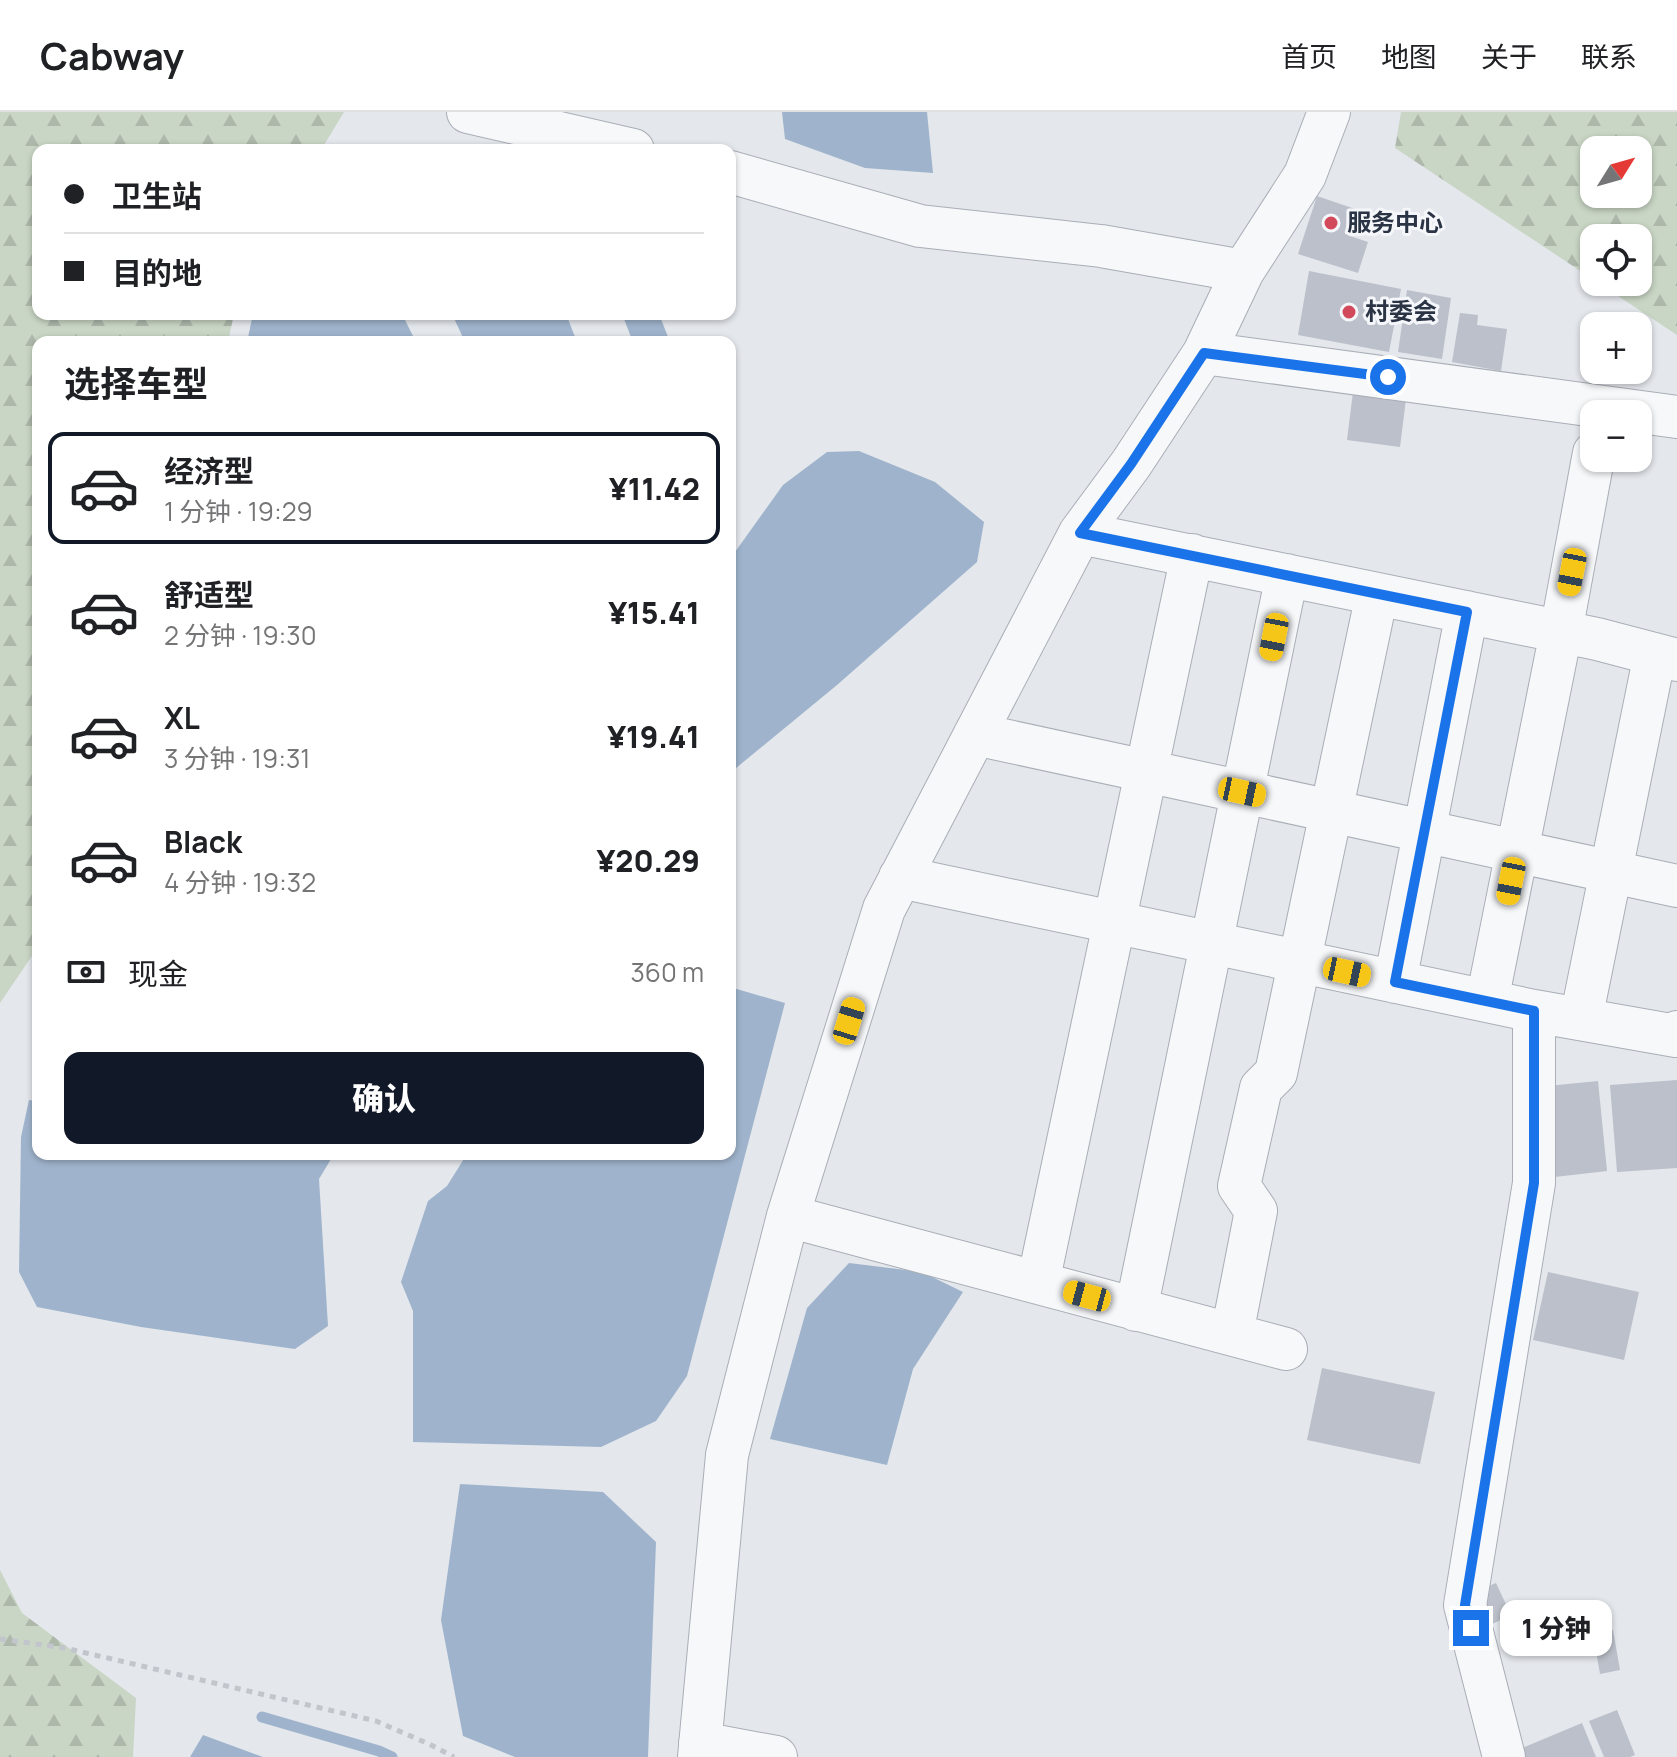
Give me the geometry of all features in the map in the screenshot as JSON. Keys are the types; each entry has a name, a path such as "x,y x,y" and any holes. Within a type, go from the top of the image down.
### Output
{"street":[{"path":"468,112 607,144"},
{"path":"776,1757 699,1750 727,1455 788,1216 884,909 1080,533 1131,464 1204,353 1243,271 1305,175 1329,112"},
{"path":"736,174 920,226 1101,246 1243,271"},
{"path":"1204,353 1580,407"},
{"path":"1652,415 1677,417"},
{"path":"1487,1001 1590,472"},
{"path":"1080,533 1467,612 1666,657 1611,872 1581,1019"},
{"path":"1038,1283 1192,555"},
{"path":"1136,1310 1287,575"},
{"path":"1232,1334 1256,1211 1239,1186 1261,1088 1276,1073 1377,594"},
{"path":"1395,982 1467,612"},
{"path":"975,734 1677,886"},
{"path":"900,877 1534,1011 1676,1036 1677,1032"},
{"path":"1504,1757 1465,1605 1534,1183 1534,1011"},
{"path":"788,1216 1286,1349"}],"path":[{"path":"0,1639 65,1648 376,1721 454,1757"}],"green space":[{"path":"0,112 344,112 325,144 32,144 32,320 233,320 229,336 32,336 32,956 0,1003"},
{"path":"1401,112 1677,112 1677,335 1652,318 1652,312 1642,312 1618,296 1652,296 1652,224 1580,224 1580,271 1395,148"},
{"path":"0,1570 22,1613 136,1698 133,1757 0,1757"}],"water":[{"path":"782,112 927,112 933,173 865,168 785,139"},
{"path":"252,320 405,320 413,336 248,336"},
{"path":"455,320 568,320 575,336 462,336"},
{"path":"624,320 661,320 668,336 631,336"},
{"path":"859,451 935,482 984,522 977,562 837,685 736,768 736,551 783,485 827,452"},
{"path":"736,989 785,1003 687,1376 656,1421 601,1447 413,1442 413,1311 401,1282 428,1201 447,1186 463,1160 736,1160"},
{"path":"29,1100 32,1100 32,1160 330,1160 319,1179 328,1326 295,1349 141,1327 37,1307 19,1272 21,1137"},
{"path":"849,1263 922,1272 963,1292 913,1369 887,1465 770,1439 807,1308"},
{"path":"460,1484 603,1492 656,1542 648,1757 515,1757 463,1736 441,1620"},
{"path":"203,1735 263,1757 190,1757"}],"building":[{"name":"服务中心","path":"1317,196 1358,210 1350,236 1368,242 1358,273 1298,254"},
{"name":"村委会","path":"1309,271 1401,289 1389,352 1298,335"},
{"path":"1407,290 1451,298 1442,359 1398,352"},
{"path":"1460,313 1478,315 1477,325 1507,329 1501,371 1452,362"},
{"path":"1353,392 1406,399 1400,447 1347,440"},
{"path":"1677,1080 1677,1168 1617,1172 1610,1085"},
{"path":"1598,1081 1607,1171 1546,1178 1537,1087"},
{"path":"1548,1272 1639,1292 1624,1360 1533,1340"},
{"path":"1322,1368 1435,1392 1420,1464 1307,1440"},
{"path":"1496,1583 1511,1615 1486,1627 1470,1594"},
{"path":"1613,1630 1620,1670 1600,1674 1593,1633"},
{"path":"1617,1710 1635,1755 1604,1757 1589,1721"},
{"path":"1582,1723 1596,1757 1526,1757 1522,1748"}],"waterway":[{"path":"262,1717 392,1757"}],"place":[{"name":"服务中心","path":"1331,223"},
{"name":"村委会","path":"1349,312"}],"route":[{"path":"1388,377 1204,353 1131,464 1080,533 1467,612 1395,982 1534,1011 1534,1183 1465,1605 1471,1628"}]}
